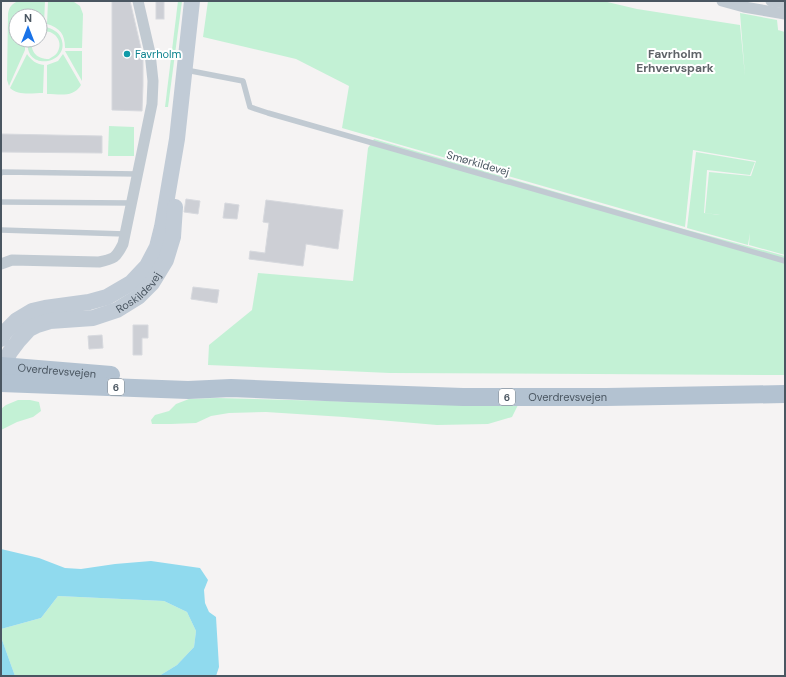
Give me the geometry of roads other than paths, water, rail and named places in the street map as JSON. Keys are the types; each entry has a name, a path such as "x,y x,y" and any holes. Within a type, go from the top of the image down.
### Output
{"main road":[{"name":"Overdrevsvejen","path":"1,371 94,378 128,377 189,382 231,388"},
{"name":"Overdrevsvejen","path":"1,371 188,390 231,388 464,397 606,397 785,394"}],"street":[{"path":"1,264 12,260 99,262 110,260 118,255 123,244 152,104 153,81 150,53 138,1"},
{"name":"Roskildevej","path":"1,338 16,320 32,311 89,302 110,304 117,310 138,297 152,283 166,260 174,230 176,140 192,1"},
{"path":"722,1 744,7 785,14"},
{"path":"771,1 785,4"},
{"name":"Roskildevej","path":"1,371 10,352 29,329 50,321 93,318 110,304"}],"lane":[{"name":"Smørkildevej","path":"184,70 243,81 250,107 268,113 785,260"},
{"path":"1,173 137,174"},
{"path":"1,202 131,203"},
{"path":"1,230 125,234"}],"water":[{"path":"1,549 39,558 65,568 81,569 151,561 200,568 208,580 204,590 205,603 209,612 216,617 219,667 216,676 159,676 177,665 194,647 196,631 187,612 164,601 58,596 41,618 1,629"},
{"path":"1,637 15,676 1,676"}],"place":[{"name":"Favrholm","path":"127,54"}],"district":[{"name":"Favrholm Erhvervspark","path":"675,61"}]}
